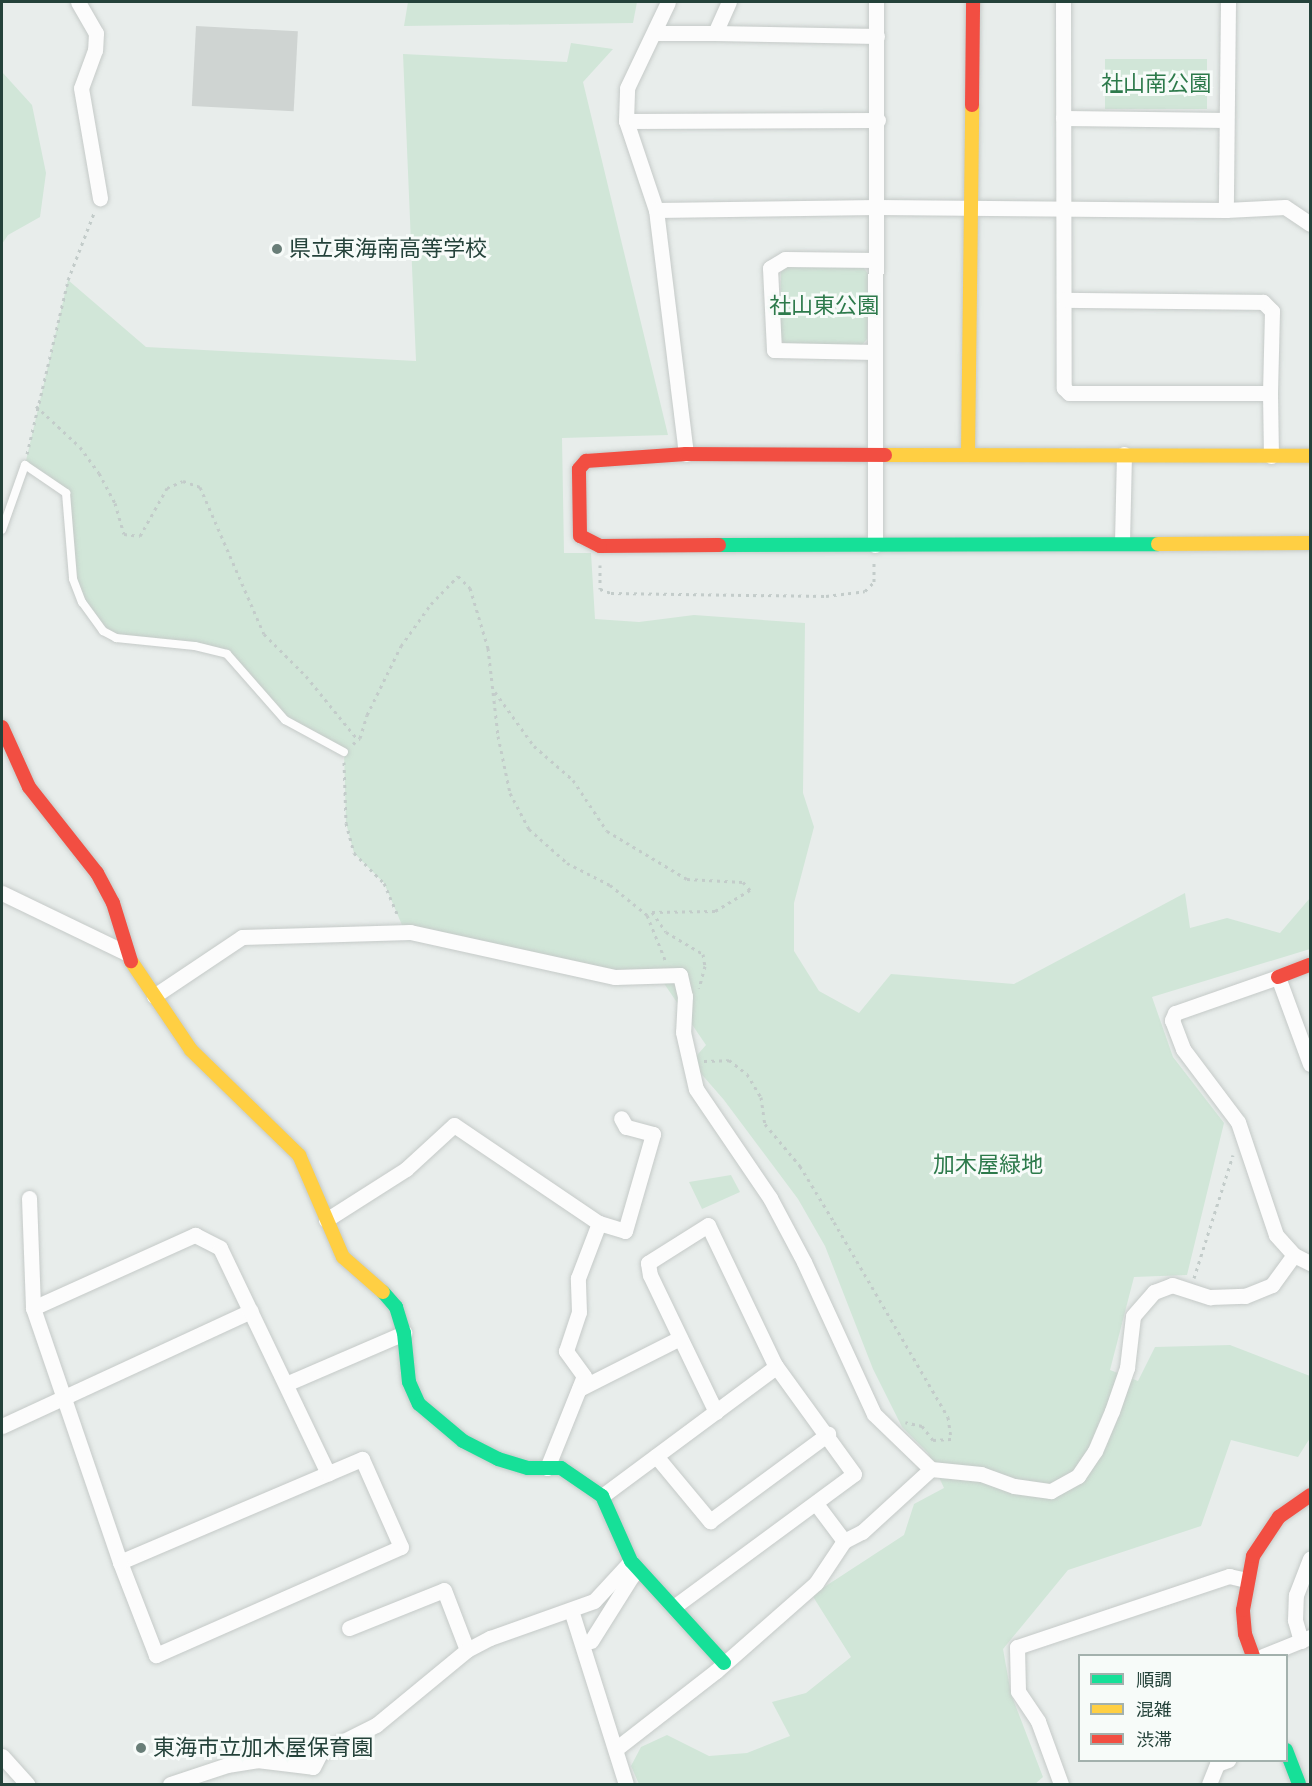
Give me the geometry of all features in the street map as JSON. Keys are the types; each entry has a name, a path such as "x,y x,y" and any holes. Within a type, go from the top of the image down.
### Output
{"street":[{"path":"78,2 96,33 95,50 81,88 100,198"},
{"path":"668,2 627,88 626,121 656,210 686,454"},
{"path":"715,33 729,2"},
{"path":"875,545 874,352 878,120 876,2"},
{"path":"968,453 973,2"},
{"path":"1063,2 1065,300 1062,383 1069,393 1270,393"},
{"path":"1226,210 1228,2"},
{"path":"654,33 877,36"},
{"path":"1063,118 1226,120"},
{"path":"626,121 878,120"},
{"path":"656,210 877,207 1226,210 1285,207 1311,224"},
{"path":"874,352 774,350 770,268 785,259 876,260"},
{"path":"1065,300 1263,302 1272,311 1271,456"},
{"path":"1311,456 968,453 686,454 583,465 579,469 580,536 600,546 1311,543"},
{"path":"1122,542 1124,454"},
{"path":"2,727 29,787 97,873 113,903 126,952 154,996 191,1050 299,1155 344,1257 380,1288 396,1307 404,1333 409,1382 419,1404 463,1441 498,1459 528,1468 561,1468 578,1476 602,1496 631,1560 675,1606 724,1663"},
{"path":"2,893 126,952"},
{"path":"154,996 242,937 405,932 615,977 680,975 685,996 682,1032 696,1089 770,1198 804,1262 874,1414 887,1429 931,1468 981,1474 1014,1486 1051,1491 1078,1476 1095,1451 1127,1368 1133,1316 1154,1292 1172,1285 1210,1297 1262,1292 1272,1285 1294,1255"},
{"path":"1311,965 1175,1013 1172,1020 1183,1049 1225,1102 1242,1136 1276,1234 1294,1255 1311,1263"},
{"path":"1278,977 1305,1033 1311,1064"},
{"path":"326,1220 406,1169 453,1125 599,1222 624,1231 653,1134 626,1127 621,1118"},
{"path":"29,1198 33,1308 120,1562 156,1655 401,1547 362,1459 120,1562"},
{"path":"547,1468 584,1377 566,1351 579,1312 578,1278 599,1222"},
{"path":"675,1606 817,1505 854,1474 828,1434 776,1368 708,1225 648,1263 650,1275 716,1412"},
{"path":"33,1308 195,1234 220,1248 328,1473"},
{"path":"2,1426 251,1311"},
{"path":"286,1384 404,1333"},
{"path":"579,1389 680,1338"},
{"path":"602,1496 776,1368"},
{"path":"656,1456 710,1521 828,1434"},
{"path":"617,1748 724,1663 816,1583 844,1541 862,1532 931,1468"},
{"path":"1252,1654 1245,1634 1246,1580 1266,1533 1279,1517 1311,1495"},
{"path":"817,1505 844,1541"},
{"path":"1268,1654 1306,1639 1295,1620 1296,1595 1300,1576 1311,1559"},
{"path":"170,1785 227,1765 257,1760 313,1767 320,1753 376,1725 467,1650 490,1638 594,1601 631,1560"},
{"path":"591,1641 632,1576 631,1560"},
{"path":"1060,1785 1038,1721 1018,1691 1017,1647 1229,1576 1246,1580"},
{"path":"349,1628 444,1590 467,1650"},
{"path":"571,1610 617,1748 626,1785"},
{"path":"1288,1753 1299,1785"},
{"path":"2,1756 27,1785"},
{"path":"1209,1785 1217,1764 1224,1762"}],"lane":[{"path":"2,530 25,465 66,492 73,579 82,602 103,631 117,638 195,646 227,654 285,720 344,752"}],"path":[{"path":"25,465 36,406 68,280 100,198"},
{"path":"36,406 80,447 99,473 115,503 124,534 140,536 167,488 183,481 200,487 264,634 306,676 358,740"},
{"path":"600,546 600,589 611,593 826,596 865,591 874,582 875,545"},
{"path":"405,932 384,883 354,853 346,824 344,752 358,740 401,646 432,604 458,576 470,588 488,648 510,793 529,829 567,863 610,885 647,915 668,966 680,975"},
{"path":"493,688 534,746 573,780 607,831 687,879 743,882 750,890 715,911 652,912 666,932 703,954 703,978 695,1000"},
{"path":"691,1062 729,1060 747,1074 761,1097 765,1124 800,1166 834,1222 948,1417 951,1439 933,1440 922,1426 906,1422 887,1429"},
{"path":"1190,1291 1242,1136"}],"green space":[{"path":"408,2 637,2 633,23 404,26"},
{"name":"加木屋緑地","path":"571,43 613,49 583,82 668,435 562,438 564,553 591,553 595,619 639,622 694,615 805,623 803,793 814,827 794,903 794,951 819,991 859,1013 891,974 1014,984 1185,893 1190,928 1227,918 1280,933 1310,898 1310,949 1152,997 1173,1057 1224,1123 1187,1275 1134,1277 1110,1370 1138,1381 1155,1347 1230,1345 1310,1376 1310,1438 1298,1457 1231,1440 1201,1526 1068,1570 1003,1649 1011,1694 1043,1777 1035,1784 639,1784 631,1766 641,1747 667,1735 709,1756 747,1753 790,1736 772,1702 806,1693 851,1657 812,1595 904,1535 914,1504 944,1488 928,1453 902,1427 873,1369 825,1246 798,1199 724,1100 691,1062 706,1045 661,979 405,932 384,883 354,853 346,823 344,752 285,720 227,654 130,640 103,631 73,579 66,493 25,465 68,280 146,347 416,361 403,54 567,62"},
{"name":"社山南公園","path":"1105,59 1207,59 1207,109 1105,109"},
{"path":"2,72 32,105 46,173 40,217 8,235 2,244"},
{"name":"社山東公園","path":"788,266 863,267 869,275 867,339 861,346 785,344 779,337 781,272"},
{"path":"731,1175 740,1192 702,1209 689,1182"}],"building":[{"path":"196,26 298,31 294,111 192,106"}],"traffic: fast":[{"path":"719,545 1158,544"},
{"path":"383,1292 396,1307 404,1333 409,1382 419,1404 463,1441 498,1459 528,1468 561,1468 602,1496 631,1561 724,1663"},
{"path":"1288,1755 1299,1784"}],"traffic: slow":[{"path":"968,453 972,105"},
{"path":"885,455 1310,456"},
{"path":"1158,544 1310,543"},
{"path":"131,961 191,1050 299,1155 343,1257 383,1292"}],"traffic: jam":[{"path":"972,105 973,2"},
{"path":"719,545 600,546 580,536 579,469 586,461 686,454 885,455"},
{"path":"2,727 29,787 97,873 113,903 131,961"},
{"path":"1278,977 1310,965"},
{"path":"1252,1654 1245,1634 1243,1610 1253,1556 1279,1517 1310,1495"}],"place":[{"name":"県立東海南高等学校","path":"277,249"},
{"name":"東海市立加木屋保育園","path":"141,1748"}]}
